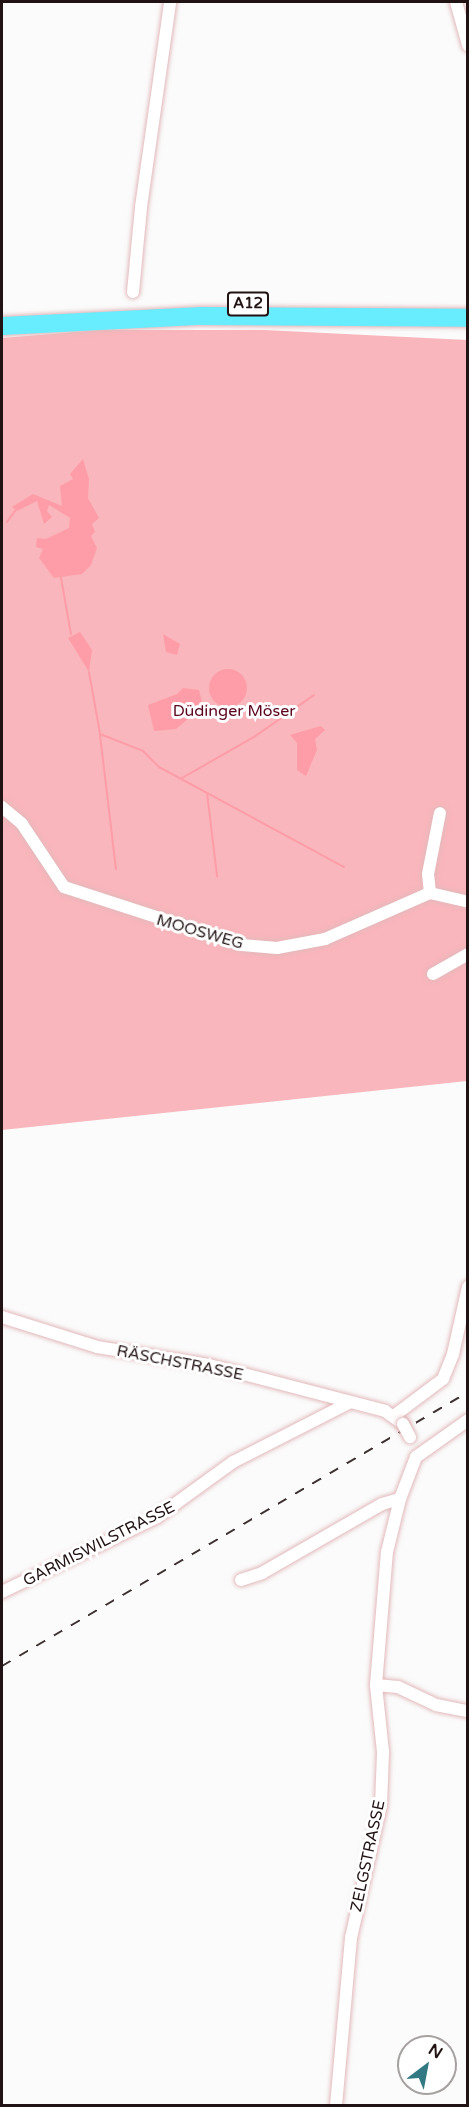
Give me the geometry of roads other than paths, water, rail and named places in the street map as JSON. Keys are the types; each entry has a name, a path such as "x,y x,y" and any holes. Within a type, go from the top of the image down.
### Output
{"highway":[{"name":"A12","path":"2,315 235,304 468,306"},
{"name":"A12","path":"2,326 202,316 468,318"}],"street":[{"path":"133,292 141,207 170,2"},
{"path":"456,2 465,27 468,45"},
{"name":"MOOSWEG","path":"2,807 21,824 64,887 242,945 277,948 324,939 430,893"},
{"path":"440,813 428,874 430,893 468,902"},
{"path":"433,974 468,954"},
{"path":"468,1287 453,1354 443,1379 399,1420 420,1451 468,1420"},
{"name":"RÄSCHSTRASSE","path":"2,1317 90,1345 209,1365 349,1403 399,1420"},
{"name":"GARMISWILSTRASSE","path":"2,1592 157,1517 233,1462 349,1403"},
{"name":"ZELGSTRASSE","path":"336,2106 351,1938 381,1805 383,1752 376,1685 385,1563 399,1499 420,1451"},
{"path":"241,1580 262,1573 382,1504 399,1499"},
{"path":"376,1685 398,1687 436,1705 468,1711"}],"waterway":[{"path":"7,522 15,511"},
{"path":"61,578 71,634"},
{"path":"89,672 100,734 143,751 159,767 344,867"},
{"path":"182,778 254,737 314,695"},
{"path":"100,735 116,869"},
{"path":"207,793 217,876"}],"railway":[{"path":"2,1666 468,1392"}],"park label":[{"name":"Düdinger Möser","path":"234,711"}]}
